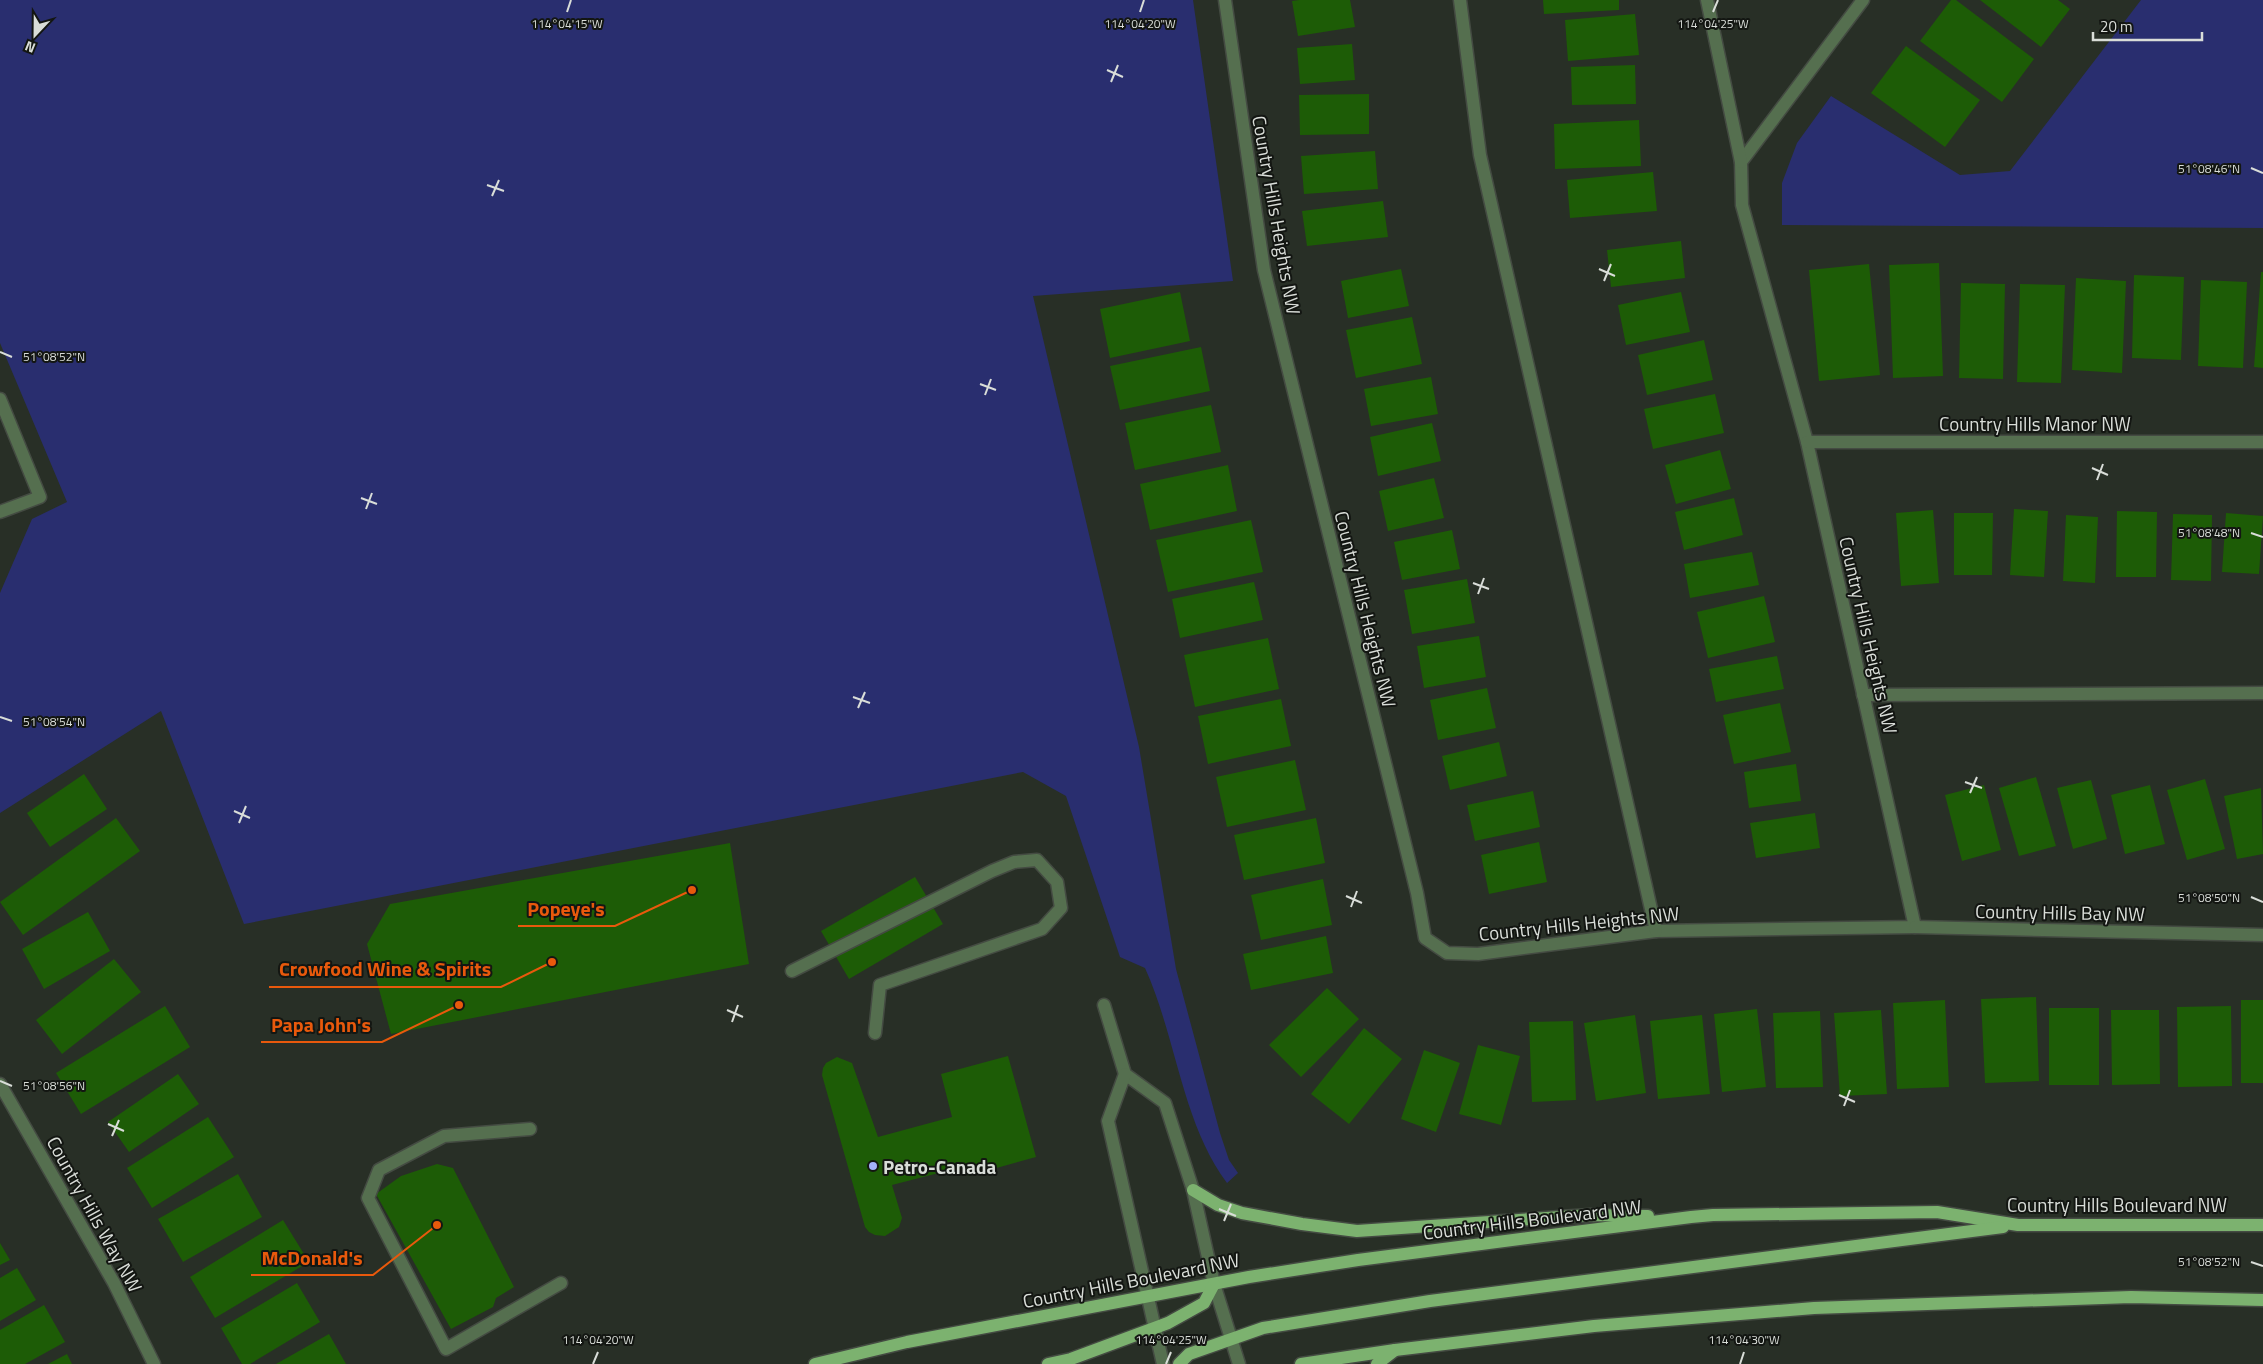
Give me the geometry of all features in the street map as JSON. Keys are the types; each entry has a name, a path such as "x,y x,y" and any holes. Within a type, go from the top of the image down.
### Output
{"main road":[{"path":"1193,1190 1218,1205 1242,1213 1302,1224 1357,1231 1590,1215 1691,1217"},
{"name":"Country Hills Boulevard NW","path":"815,1364 907,1342 1214,1284 1358,1260 1691,1217 1713,1215 1937,1212 2018,1226 2263,1224"},
{"path":"1179,1364 1189,1354 1263,1328 1440,1300 2018,1226"},
{"path":"1048,1364 1071,1359 1155,1328 1192,1312 1204,1303 1214,1284"},
{"path":"1301,1364 1395,1350 1594,1326 1814,1308 2131,1297 2263,1300"},
{"path":"1377,1364 1395,1350"}],"street":[{"name":"Country Hills Heights NW","path":"1225,0 1264,270 1417,893 1425,938 1447,953 1478,954 1656,931 1915,927 1807,442 1742,205 1741,162 1707,0"},
{"path":"1460,0 1480,155 1656,931"},
{"path":"1741,162 1863,0"},
{"path":"0,399 40,496 0,512"},
{"name":"Country Hills Manor NW","path":"1807,442 2263,442"},
{"path":"1863,695 2263,693"},
{"path":"792,971 992,871 1014,862 1037,860 1057,882 1061,908 1042,929 880,985 875,1033"},
{"name":"Country Hills Bay NW","path":"1915,927 2263,935"},
{"path":"1104,1005 1125,1074 1165,1103 1193,1190 1214,1284 1239,1364"},
{"path":"1125,1074 1108,1120 1163,1364"},
{"name":"Country Hills Way NW","path":"0,1084 114,1283 154,1364"},
{"path":"530,1129 444,1136 379,1170 368,1198 446,1349 561,1284"}],"shaded area":[{"path":"0,0 1193,0 1233,281 1033,296 1139,747 1176,969 1220,1133 1229,1160 1238,1173 1227,1183 1212,1159 1200,1134 1189,1107 1156,994 1145,968 1120,957 1066,796 1023,772 244,924 161,711 0,813 0,593 32,519 67,502 0,343"},
{"path":"2141,0 2263,0 2263,228 1782,225 1782,183 1797,143 1831,96 1960,175 2010,171"}],"building":[{"path":"1350,0 1355,27 1298,36 1292,1"},
{"path":"1543,0 1619,0 1619,10 1544,14"},
{"path":"1951,0 1956,0 2034,59 2002,102 1920,41"},
{"path":"1980,0 2058,0 2070,9 2041,47"},
{"path":"1635,14 1639,55 1568,61 1565,20"},
{"path":"1352,44 1355,80 1300,84 1297,48"},
{"path":"1906,46 1980,100 1945,147 1871,93"},
{"path":"1635,65 1636,104 1572,105 1571,67"},
{"path":"1369,94 1369,134 1300,135 1299,95"},
{"path":"1639,120 1641,166 1555,169 1554,124"},
{"path":"1375,151 1378,189 1304,194 1301,156"},
{"path":"1653,172 1657,211 1570,218 1567,180"},
{"path":"1383,201 1388,237 1307,246 1302,211"},
{"path":"1681,241 1685,278 1611,287 1607,250"},
{"path":"1939,263 1943,376 1893,378 1889,265"},
{"path":"1869,264 1880,375 1819,381 1809,270"},
{"path":"1401,269 1409,306 1348,318 1341,281"},
{"path":"2261,272 2263,272 2263,368 2254,367"},
{"path":"2134,275 2184,277 2181,360 2132,358"},
{"path":"2076,278 2126,281 2122,373 2072,370"},
{"path":"2201,280 2247,282 2243,368 2198,366"},
{"path":"1961,283 2005,284 2003,379 1959,378"},
{"path":"2020,284 2065,285 2061,383 2017,382"},
{"path":"1180,292 1190,341 1110,358 1100,309"},
{"path":"1681,292 1690,332 1626,345 1618,305"},
{"path":"1412,317 1422,364 1356,378 1346,330"},
{"path":"1704,340 1713,380 1647,395 1638,355"},
{"path":"1201,347 1210,391 1120,410 1110,366"},
{"path":"1431,377 1438,414 1371,426 1364,389"},
{"path":"1715,394 1724,433 1653,449 1644,409"},
{"path":"1211,405 1221,452 1135,470 1125,423"},
{"path":"1432,423 1441,461 1378,476 1370,437"},
{"path":"1720,450 1731,489 1676,504 1665,465"},
{"path":"1228,465 1237,511 1150,530 1140,484"},
{"path":"1434,478 1444,518 1388,531 1379,491"},
{"path":"1734,498 1743,535 1684,550 1675,512"},
{"path":"2014,509 2048,511 2044,577 2010,575"},
{"path":"1933,510 1939,583 1901,586 1896,513"},
{"path":"2117,511 2157,512 2156,577 2116,577"},
{"path":"1954,513 1993,513 1992,575 1954,575"},
{"path":"2226,513 2263,516 2259,574 2222,572"},
{"path":"2173,514 2212,515 2211,581 2171,580"},
{"path":"2066,515 2098,517 2095,583 2063,581"},
{"path":"1251,520 1263,572 1168,592 1156,540"},
{"path":"1452,530 1460,569 1402,580 1394,542"},
{"path":"1752,552 1759,585 1690,598 1684,564"},
{"path":"1467,579 1475,623 1412,634 1404,590"},
{"path":"1254,582 1263,620 1180,638 1172,599"},
{"path":"1764,596 1775,642 1708,658 1697,612"},
{"path":"1479,636 1486,677 1424,688 1417,646"},
{"path":"1268,638 1279,689 1195,707 1184,655"},
{"path":"1777,656 1784,689 1716,702 1709,669"},
{"path":"1487,688 1496,728 1438,740 1430,700"},
{"path":"1281,699 1291,746 1208,764 1198,716"},
{"path":"1780,703 1791,752 1734,764 1723,715"},
{"path":"1499,742 1507,776 1450,790 1442,756"},
{"path":"1295,760 1306,810 1227,827 1216,777"},
{"path":"1796,764 1801,801 1749,808 1744,772"},
{"path":"84,774 107,809 50,847 27,813"},
{"path":"2036,777 2056,846 2019,856 1999,788"},
{"path":"2205,779 2225,849 2187,860 2167,790"},
{"path":"2091,780 2107,839 2073,849 2057,788"},
{"path":"1984,785 2001,850 1962,861 1945,795"},
{"path":"2150,785 2165,844 2125,854 2111,795"},
{"path":"2261,788 2263,854 2237,859 2224,796"},
{"path":"1533,791 1540,827 1475,841 1467,805"},
{"path":"1815,813 1820,848 1756,858 1750,823"},
{"path":"116,818 140,851 23,935 0,902"},
{"path":"1316,818 1325,863 1244,880 1234,835"},
{"path":"1539,842 1547,882 1489,894 1481,855"},
{"path":"730,843 749,964 391,1034 367,944 390,904"},
{"path":"915,877 943,924 849,979 821,931"},
{"path":"1323,879 1332,925 1261,940 1251,895"},
{"path":"88,912 110,951 44,989 22,949"},
{"path":"1326,936 1333,973 1251,990 1243,954"},
{"path":"114,959 141,992 62,1054 36,1020"},
{"path":"1327,988 1359,1019 1301,1077 1269,1045"},
{"path":"2036,997 2039,1081 1985,1083 1981,999"},
{"path":"1945,1000 1949,1087 1897,1089 1893,1003"},
{"path":"2241,1000 2263,1000 2263,1083 2241,1083"},
{"path":"165,1006 190,1047 81,1114 56,1073"},
{"path":"2231,1006 2232,1086 2178,1087 2177,1007"},
{"path":"2049,1008 2099,1008 2099,1085 2049,1085"},
{"path":"1757,1009 1766,1087 1722,1092 1714,1014"},
{"path":"1881,1010 1887,1094 1840,1096 1834,1013"},
{"path":"2111,1010 2159,1010 2160,1084 2112,1085"},
{"path":"1820,1011 1823,1087 1776,1088 1773,1013"},
{"path":"1635,1015 1646,1093 1596,1101 1584,1023"},
{"path":"1702,1015 1710,1094 1658,1099 1650,1021"},
{"path":"1573,1021 1576,1100 1532,1102 1529,1022"},
{"path":"1364,1028 1402,1059 1349,1124 1311,1094"},
{"path":"1478,1045 1520,1056 1501,1125 1459,1114"},
{"path":"1424,1050 1460,1063 1436,1132 1401,1119"},
{"path":"1008,1056 1036,1157 968,1176 966,1166 892,1185 902,1218 899,1227 885,1236 869,1232 865,1227 822,1075 826,1063 837,1057 852,1063 878,1137 952,1117 941,1074"},
{"path":"178,1074 199,1104 129,1152 108,1122"},
{"path":"208,1117 234,1157 152,1208 127,1168"},
{"path":"437,1164 453,1168 514,1287 496,1298 493,1307 451,1329 376,1194 401,1176"},
{"path":"238,1174 262,1217 183,1262 158,1219"},
{"path":"283,1220 309,1262 215,1318 190,1277"},
{"path":"0,1243 10,1260 0,1265"},
{"path":"17,1268 36,1300 0,1321 0,1278"},
{"path":"297,1283 320,1322 250,1364 242,1364 221,1328"},
{"path":"44,1305 65,1342 25,1364 0,1364 0,1330"},
{"path":"329,1334 346,1364 276,1364"},
{"path":"67,1354 72,1364 48,1364"}],"place":[{"name":"Popeye's","path":"692,890"},
{"name":"Crowfood Wine & Spirits","path":"552,962"},
{"name":"Papa John's","path":"459,1005"},
{"name":"Petro-Canada","path":"873,1166"},
{"name":"McDonald's","path":"437,1225"}]}
